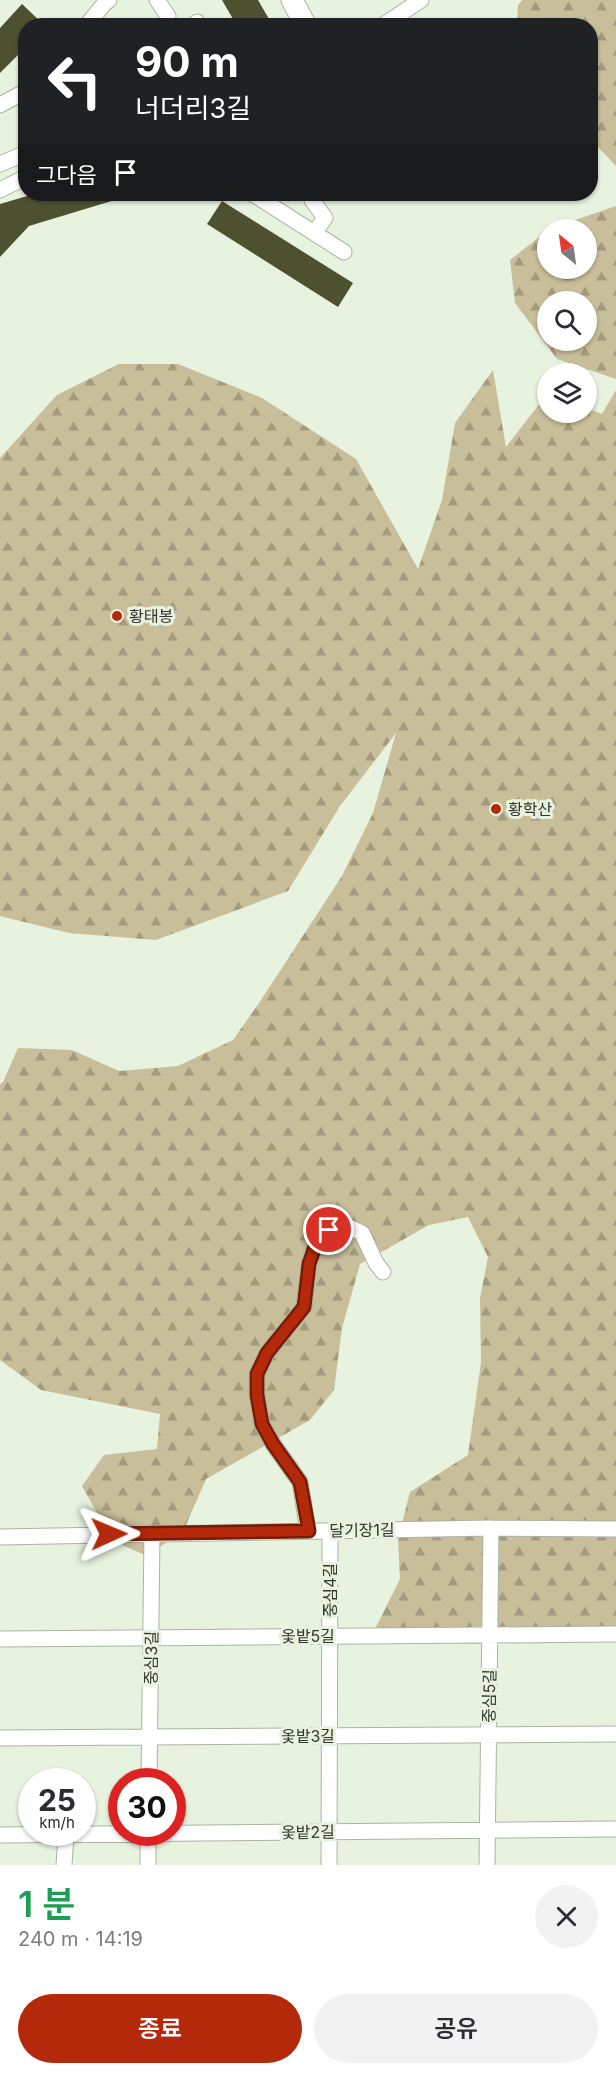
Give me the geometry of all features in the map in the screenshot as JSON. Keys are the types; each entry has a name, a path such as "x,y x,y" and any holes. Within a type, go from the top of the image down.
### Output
{"main road":[{"path":"292,0 302,18"}],"street":[{"path":"93,18 109,0"},
{"path":"157,0 168,16"},
{"path":"394,18 421,0"},
{"path":"0,105 18,95"},
{"path":"0,164 18,156"},
{"path":"0,190 18,181"},
{"path":"264,201 344,252"},
{"path":"313,201 325,218 314,233"},
{"path":"309,1531 300,1482 262,1424 257,1395 257,1374 267,1353 304,1307 309,1264 317,1241 329,1230 351,1228 362,1233 376,1263 383,1272"},
{"name":"달기장1길","path":"0,1536 491,1528 616,1529"},
{"name":"중심5길","path":"487,1865 491,1528"},
{"name":"중심4길","path":"329,1865 330,1531"},
{"name":"중심3길","path":"149,1768 152,1534"},
{"name":"옻밭5길","path":"0,1639 616,1634"},
{"name":"옻밭3길","path":"0,1738 616,1734"},
{"name":"옻밭2길","path":"186,1833 616,1829"},
{"name":"옻밭2길","path":"0,1835 18,1835"},
{"path":"64,1865 65,1846"},
{"path":"148,1846 148,1865"}],"green space":[{"path":"522,0 616,0 616,166 598,147 598,18 517,18 518,5"},
{"path":"616,206 616,379 597,373 597,363 569,363 557,359 551,351 597,351 597,291 537,291 537,332 515,303 510,260 537,239 537,279 597,279 597,219 578,219"},
{"path":"119,364 178,364 262,398 356,459 418,569 442,500 455,423 493,370 506,447 537,407 537,423 597,423 597,412 602,414 616,390 616,1632 372,1635 400,1579 398,1539 410,1492 468,1455 481,1362 480,1298 488,1257 468,1217 429,1225 360,1264 342,1328 334,1390 310,1420 206,1479 182,1534 145,1555 113,1541 82,1486 104,1455 157,1449 160,1414 41,1390 0,1360 0,1084 18,1048 72,1050 119,1071 178,1066 233,1040 342,876 373,813 396,733 340,806 288,891 156,940 69,933 0,916 0,458 57,395"}],"building":[{"path":"222,0 258,0 268,18 232,18"},
{"path":"22,4 37,18 18,18 18,55 0,73 0,28"},
{"path":"18,199 18,201 112,201 29,226 0,257 0,204"},
{"path":"222,201 353,283 338,307 207,224"}],"place":[{"name":"황태봉","path":"117,616"},
{"name":"황학산","path":"496,809"}],"route":[{"path":"109,1534 309,1531 300,1482 262,1424 257,1395 257,1374 267,1353 304,1307 309,1264 317,1241 329,1230"}]}
